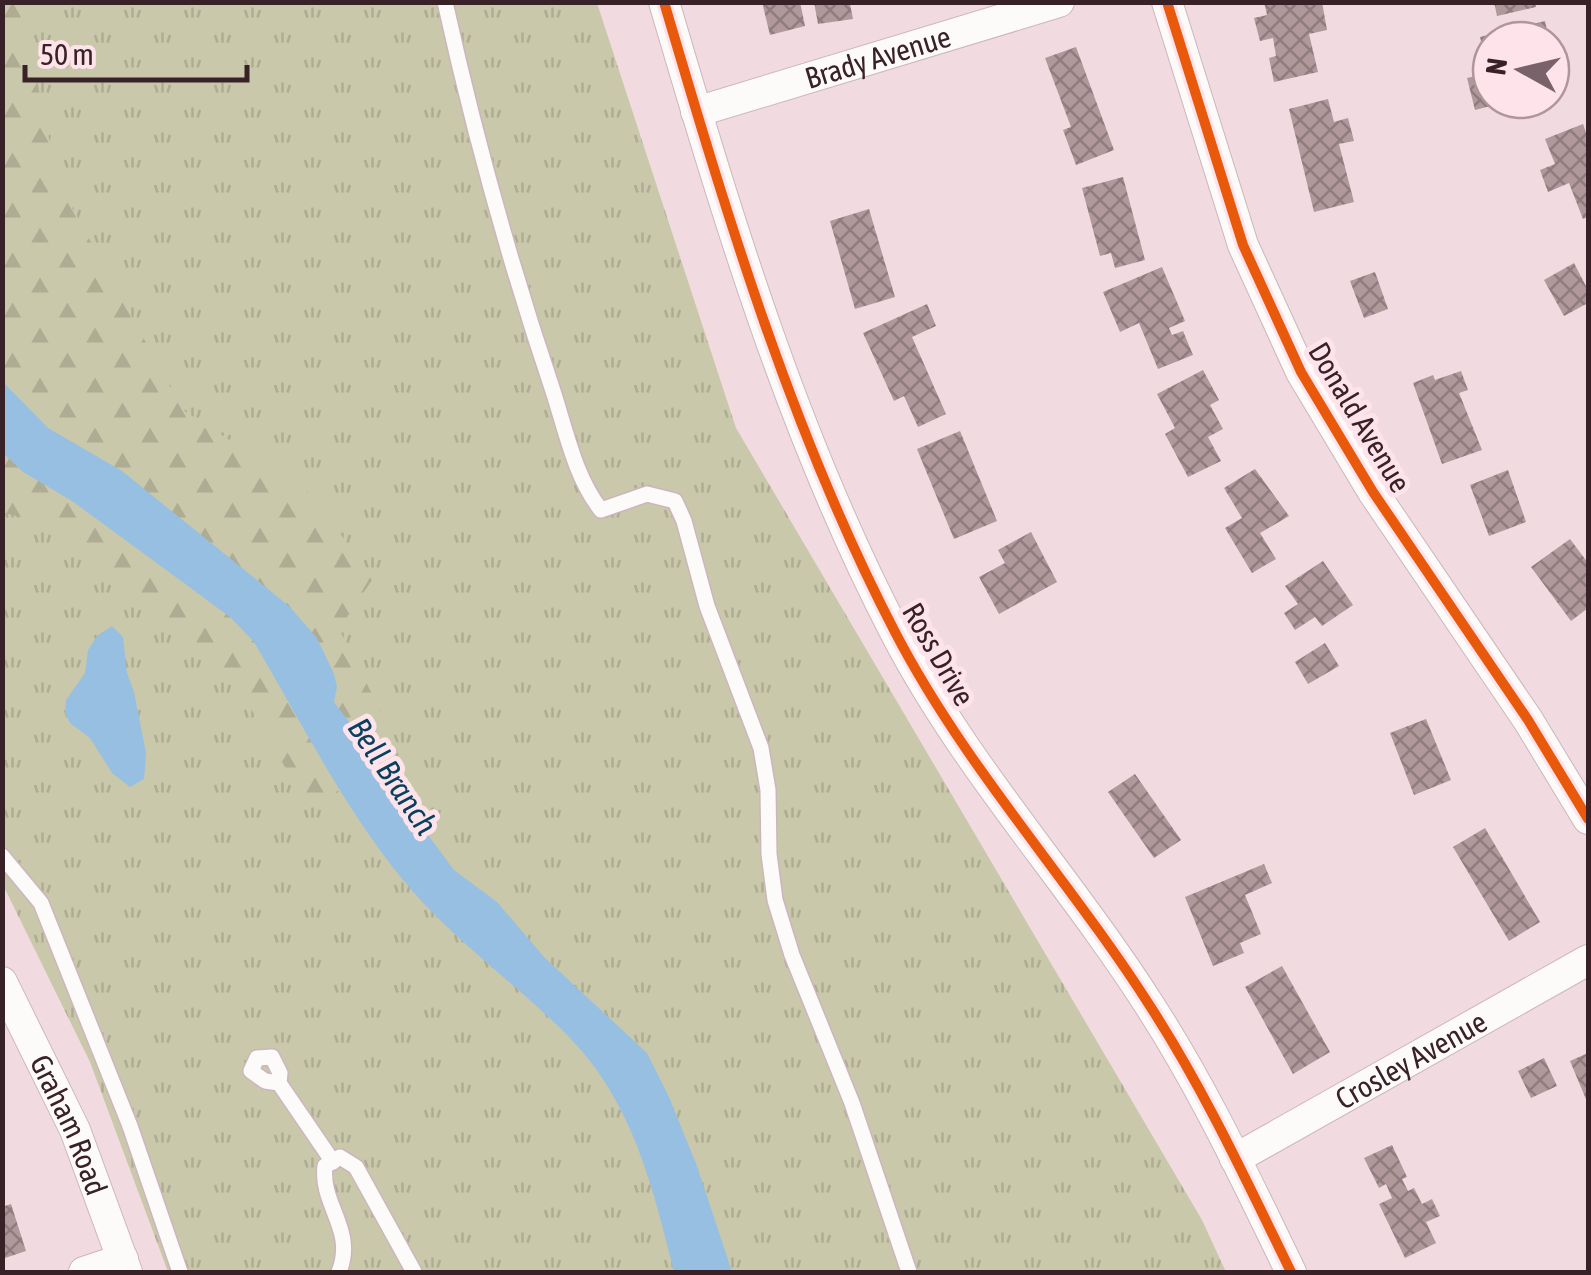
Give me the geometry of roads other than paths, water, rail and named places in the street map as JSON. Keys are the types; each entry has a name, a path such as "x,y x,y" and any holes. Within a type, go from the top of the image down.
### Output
{"street":[{"name":"Ross Drive","path":"664,2 696,112 796,410 848,535 896,634 987,781 1150,1005 1196,1082 1291,1272"},
{"name":"Brady Avenue","path":"696,112 1060,2"},
{"name":"Donald Avenue","path":"1167,2 1244,245 1301,372 1373,492 1528,720 1588,819"},
{"name":"Crosley Avenue","path":"1235,1159 1588,960"},
{"name":"Graham Road","path":"2,982 75,1130 125,1266"},
{"path":"84,1272 125,1266"}],"lane":[{"path":"446,2 466,97 542,361 586,492 600,510 647,494 675,500 684,522 707,606 760,748 768,790 769,854 792,955 852,1102 909,1272"},
{"path":"2,856 41,903 130,1126 180,1272"},
{"path":"279,1083 333,1162"},
{"path":"339,1272 343,1262 343,1231 323,1183 325,1166 340,1157 356,1166 414,1272"}],"water":[{"name":"Bell Branch","path":"2,381 48,428 122,471 289,606 317,638 334,674 334,702 454,870 497,902 545,958 647,1053 697,1166 732,1272 674,1272 638,1148 592,1063 549,1018 439,919 399,875 340,791 254,642 231,618 72,501 23,472 3,453"},
{"path":"112,626 123,637 127,673 146,753 144,779 130,787 112,773 90,738 70,723 65,713 66,700 85,673 88,650 97,636"}]}
